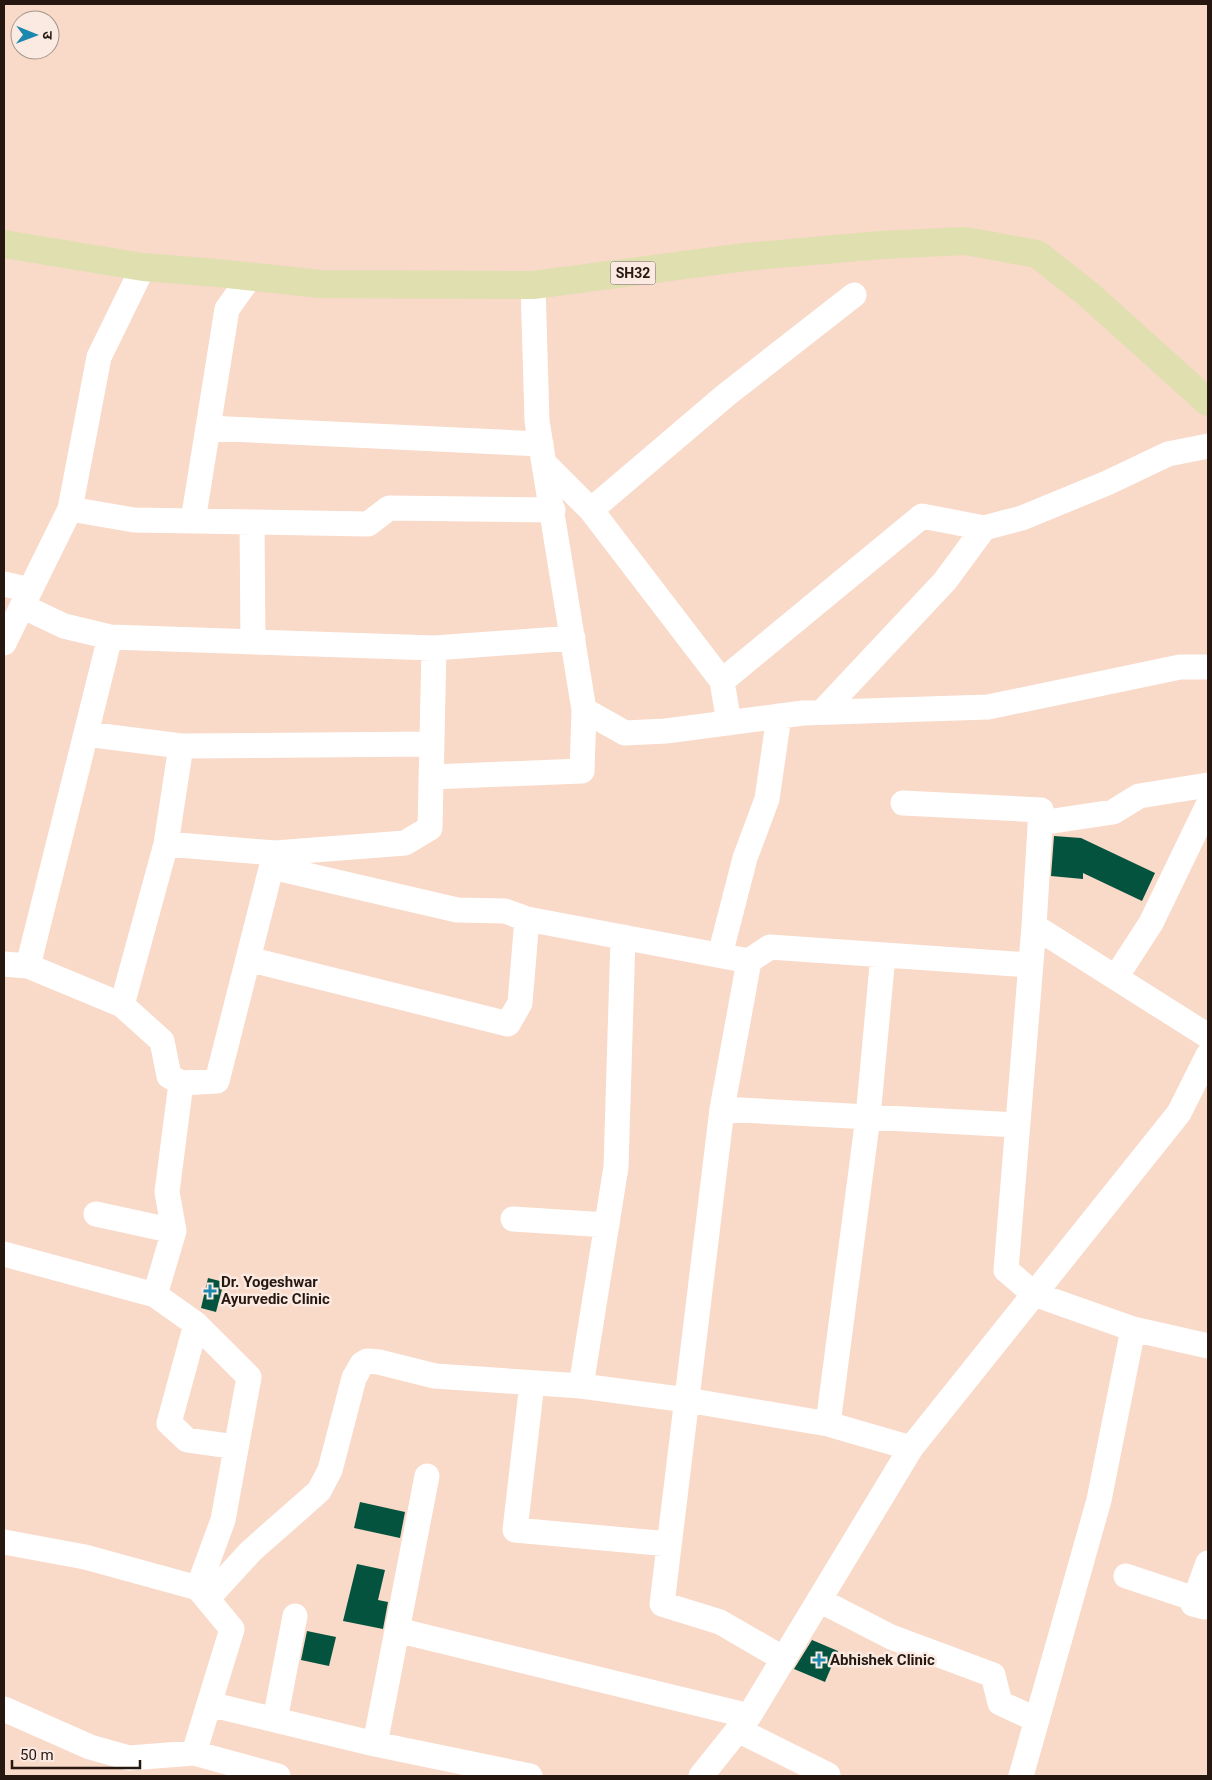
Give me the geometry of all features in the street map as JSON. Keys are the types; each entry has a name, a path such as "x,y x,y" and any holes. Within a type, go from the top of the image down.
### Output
{"main road":[{"name":"SH32","path":"4,244 143,268 250,276 320,284 533,285 745,257 881,244 965,241 1037,254 1088,294 1208,402"}],"street":[{"path":"4,643 70,510 99,356 143,268"},
{"path":"193,521 227,309 250,276"},
{"path":"431,777 582,771 584,710 553,510 537,421 533,285"},
{"path":"591,510 726,395 854,295"},
{"path":"208,428 543,454 591,510 722,681 729,723"},
{"path":"722,681 922,516 984,528 1039,511 1107,483 1168,454 1208,446"},
{"path":"70,510 134,520 368,524 389,508 553,510"},
{"path":"252,522 253,642"},
{"path":"822,712 945,581 984,528"},
{"path":"4,584 64,626 110,637 434,648 573,638"},
{"path":"110,637 86,734 16,965 122,1005 162,1042 169,1076 181,1083 217,1081 274,860"},
{"path":"274,860 405,843 430,828 434,648"},
{"path":"584,710 625,733 666,731 822,712 988,706 1180,667 1208,666"},
{"path":"720,955 745,858 767,799 779,716"},
{"path":"86,734 181,746 432,744"},
{"path":"122,1005 166,844 181,746"},
{"path":"1040,823 1113,812 1139,796 1208,784"},
{"path":"903,803 1041,810 1034,926 1029,966 1006,1270 1034,1294 1133,1329 1208,1346"},
{"path":"1116,976 1151,922 1208,805"},
{"path":"166,844 274,860 457,910 505,911 527,919 749,961 770,947 1029,966"},
{"path":"248,958 508,1024 520,1004 527,919"},
{"path":"1034,926 1116,976 1208,1036"},
{"path":"581,1386 616,1167 623,937"},
{"path":"828,1424 868,1117 883,955"},
{"path":"749,961 722,1109 662,1604 720,1622 784,1659"},
{"path":"701,1776 744,1723 912,1448 1179,1113 1202,1080 1208,1054"},
{"path":"155,1296 174,1231 166,1192 181,1083"},
{"path":"722,1109 1017,1125"},
{"path":"96,1214 174,1231"},
{"path":"514,1219 607,1225"},
{"path":"4,1254 155,1296 196,1324 249,1377 223,1520 203,1593"},
{"path":"196,1324 169,1423 187,1440 236,1447"},
{"path":"1021,1776 1099,1500 1133,1329"},
{"path":"203,1593 319,1491 330,1470 354,1378 362,1364 372,1360 435,1376 581,1386 687,1400 828,1424 912,1448"},
{"path":"532,1384 515,1530 669,1544"},
{"path":"375,1744 427,1476"},
{"path":"4,1542 85,1557 203,1593 232,1630 194,1753"},
{"path":"1126,1576 1202,1604 1208,1563"},
{"path":"819,1600 891,1637 993,1676 1000,1703 1037,1720"},
{"path":"275,1720 295,1616"},
{"path":"397,1630 744,1723 828,1774"},
{"path":"209,1704 375,1744 530,1776"},
{"path":"4,1709 90,1747 129,1758 194,1753 278,1776"}],"building":[{"path":"1054,836 1081,838 1155,873 1142,901 1083,873 1083,879 1051,876"},
{"path":"208,1278 224,1282 216,1312 201,1308"},
{"path":"360,1502 405,1512 400,1538 354,1528"},
{"path":"357,1564 385,1570 378,1600 388,1602 383,1629 343,1621"},
{"path":"307,1631 336,1637 329,1666 301,1660"},
{"path":"812,1640 838,1651 825,1682 794,1669"}],"place":[{"name":"Dr. Yogeshwar Ayurvedic Clinic","path":"210,1291"},
{"name":"Abhishek Clinic","path":"819,1660"}]}
